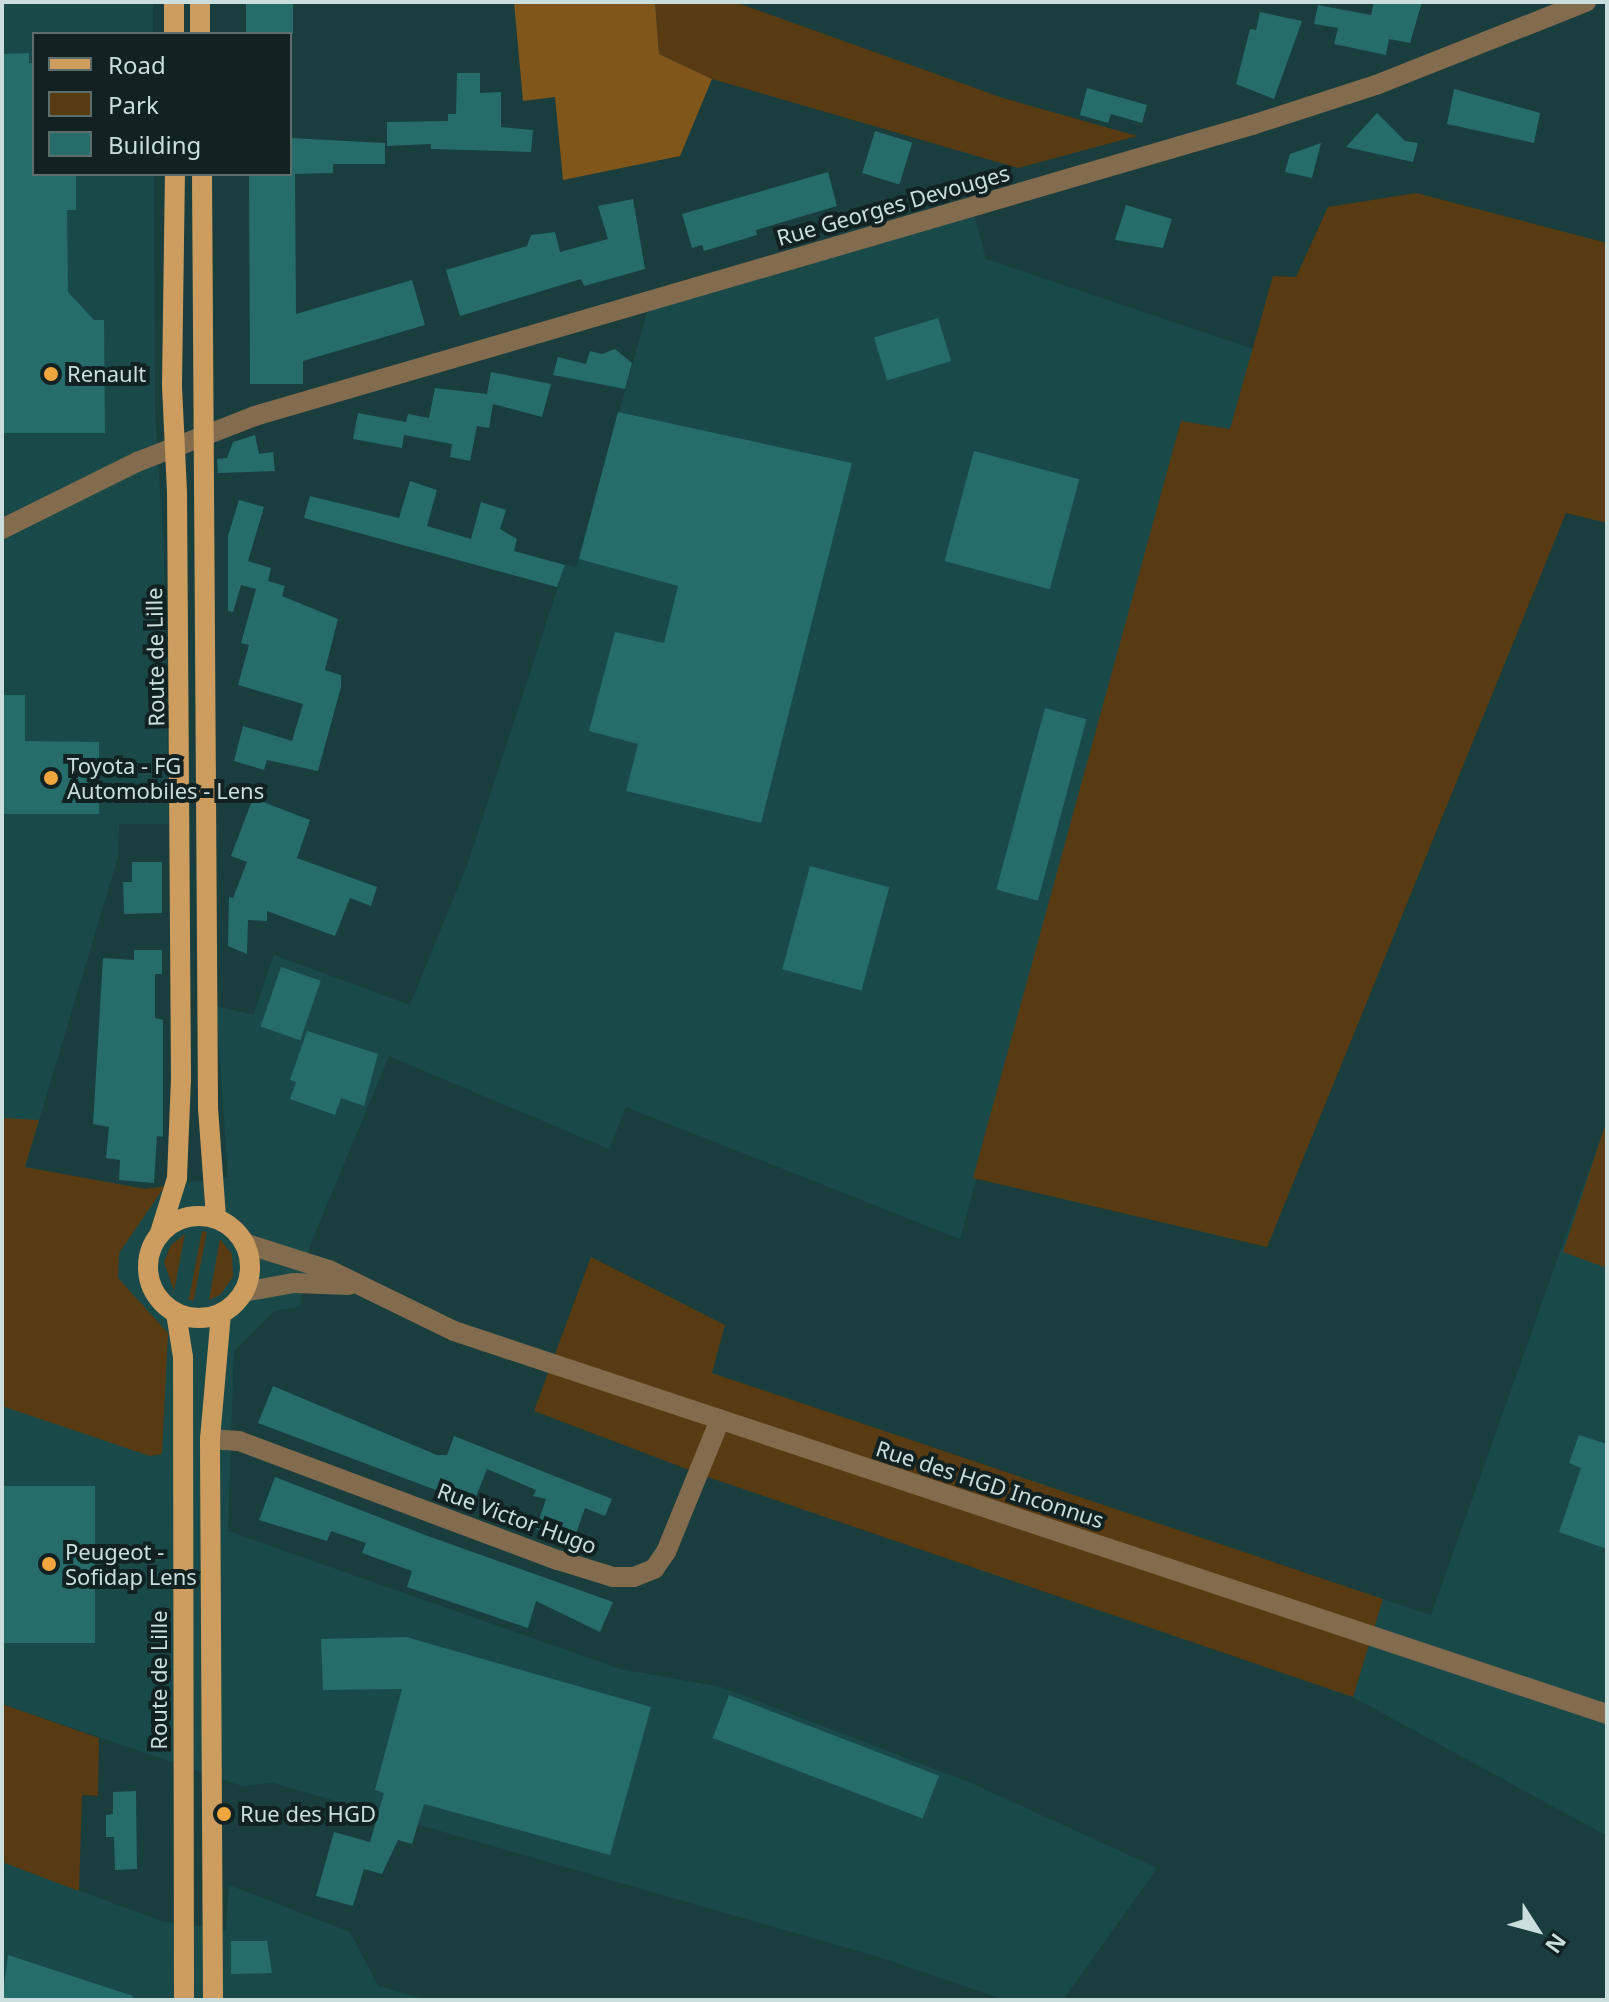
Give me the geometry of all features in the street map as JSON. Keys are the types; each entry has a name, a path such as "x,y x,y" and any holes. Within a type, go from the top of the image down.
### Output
{"main road":[{"path":"174,2 174,32"},
{"path":"200,2 200,32"},
{"name":"Route de Lille","path":"160,1233 177,1178 181,1079 177,445 172,385 175,176"},
{"path":"202,176 208,1093 216,1218"},
{"path":"182,1218 216,1218 244,1243 250,1268 243,1292 221,1313 200,1318 176,1313 158,1298 149,1277 149,1254 160,1233 182,1218"},
{"name":"Route de Lille","path":"176,1313 183,1357 184,2000"},
{"path":"213,2000 210,1439 221,1313"}],"street":[{"name":"Rue Georges Devouges","path":"2,529 206,434 1252,125 1376,85 1586,2"},
{"name":"Rue des HGD Inconnus","path":"244,1243 365,1286 454,1331 1607,1714"},
{"name":"Rue des HGD Inconnus","path":"243,1292 294,1283 365,1286"},
{"name":"Rue Victor Hugo","path":"210,1439 239,1441 558,1560 613,1577 634,1577 654,1569 666,1552 720,1420"}],"shaded area":[{"path":"2,2 153,2 153,32 32,32 32,176 154,176 155,410 164,552 169,824 119,824 118,857 25,1167 145,1189 228,1177 216,1006 253,1015 274,955 410,1005 468,863 565,565 576,567 650,302 972,207 986,259 1253,349 1230,430 1181,421 960,1239 626,1107 609,1149 389,1056 310,1245 300,1307 274,1311 234,1351 228,1531 620,1669 721,1687 971,1783 1157,1868 1063,2000 1005,2000 879,1957 273,1783 242,1786 2,1704"},
{"path":"514,2 655,2 659,54 712,79 680,156 563,180 555,97 523,101"},
{"path":"1607,1120 1607,1836 1353,1697 1383,1599 1431,1615"},
{"path":"2,1862 161,1921 226,1930 229,1885 350,1932 378,1986 428,2000 2,2000"}],"green space":[{"path":"655,2 735,2 1003,98 1137,136 1018,168 712,79 659,54"},
{"path":"1416,193 1607,243 1607,523 1566,513 1267,1247 973,1178 1181,421 1230,429 1273,276 1296,277 1328,207"},
{"path":"2,1118 39,1120 25,1167 145,1189 165,1186 119,1253 118,1278 168,1333 162,1454 150,1456 2,1406"},
{"path":"1607,1120 1607,1268 1563,1252"},
{"path":"202,1231 207,1232 194,1301 189,1300"},
{"path":"185,1234 174,1291 164,1262 171,1245"},
{"path":"220,1239 232,1254 233,1277 220,1295 209,1300"},
{"path":"591,1257 725,1325 712,1373 1383,1599 1353,1697 708,1477 534,1411"},
{"path":"2,1704 99,1738 98,1796 82,1795 79,1891 2,1862"}],"building":[{"path":"246,2 293,2 293,34 246,32"},
{"path":"1374,2 1422,2 1410,43 1389,39 1386,55 1334,44 1338,28 1314,24 1318,5 1371,15"},
{"path":"1260,12 1302,21 1274,99 1236,84 1250,29 1256,30"},
{"path":"29,53 29,63 32,63 32,176 76,176 76,210 67,210 68,292 94,320 104,320 105,433 2,433 2,54"},
{"path":"457,73 480,73 480,93 501,92 501,127 533,130 531,152 431,149 431,144 387,146 387,122 448,121 448,114 456,114"},
{"path":"1087,88 1147,105 1142,123 1111,114 1108,123 1080,115"},
{"path":"1454,89 1540,113 1534,143 1447,124"},
{"path":"1377,113 1405,141 1418,143 1413,162 1346,147"},
{"path":"875,131 912,142 899,184 862,173"},
{"path":"292,138 385,143 385,164 333,164 333,173 292,174"},
{"path":"1321,143 1312,178 1285,172 1290,154"},
{"path":"828,172 837,206 756,230 757,235 704,251 702,245 692,248 682,214"},
{"path":"295,174 296,314 412,280 425,325 303,361 303,384 250,384 249,176"},
{"path":"633,199 645,269 584,286 581,279 460,316 446,270 527,246 531,235 555,232 560,252 608,239 598,206"},
{"path":"1126,205 1172,219 1163,248 1115,240"},
{"path":"938,318 951,361 887,381 874,338"},
{"path":"615,349 632,363 625,389 553,375 558,357 586,364 590,351 602,354"},
{"path":"491,372 551,384 542,417 493,404 489,428 477,426 470,461 450,457 452,444 404,435 402,448 353,439 358,413 406,422 408,414 429,418 435,388 487,394"},
{"path":"618,412 852,463 761,823 626,791 638,744 589,731 615,632 664,643 678,586 579,559"},
{"path":"255,435 259,454 273,452 275,471 218,473 217,459 227,458 233,442"},
{"path":"974,451 1079,479 1050,589 944,561"},
{"path":"410,481 437,490 427,526 471,539 481,502 506,510 500,529 517,539 514,551 565,565 557,587 304,518 310,496 399,518"},
{"path":"239,500 264,507 248,561 271,568 268,581 285,586 282,596 338,619 325,670 341,675 341,687 318,771 267,760 264,770 234,761 243,726 292,741 303,704 238,685 249,645 241,643 256,589 241,585 233,612 228,611 228,536"},
{"name":"Toyota - FG Automobiles - Lens","path":"2,695 25,695 25,741 99,742 99,814 2,814"},
{"path":"1045,708 1087,719 1038,901 996,890"},
{"path":"253,798 310,820 297,858 377,887 371,906 350,898 335,936 267,911 267,921 248,920 247,954 228,946 229,897 233,898 247,862 231,856"},
{"path":"132,862 162,862 162,913 124,914 123,882 132,882"},
{"path":"810,866 889,887 862,991 782,969"},
{"path":"134,950 162,950 162,974 155,974 155,1018 163,1020 163,1137 157,1136 154,1183 119,1180 120,1160 106,1158 109,1127 93,1124 103,958 134,960"},
{"path":"281,967 321,981 300,1040 260,1027"},
{"path":"307,1031 378,1054 364,1106 341,1098 335,1115 290,1099 296,1082 290,1080"},
{"path":"273,1386 437,1455 447,1455 454,1436 612,1499 605,1516 585,1508 573,1542 536,1529 546,1499 533,1496 536,1490 487,1469 473,1504 258,1423"},
{"path":"1579,1435 1607,1444 1607,1549 1559,1532 1581,1468 1569,1463"},
{"path":"275,1477 613,1602 600,1632 536,1601 528,1628 407,1587 412,1571 362,1553 366,1543 331,1531 327,1541 259,1520"},
{"name":"Peugeot - Sofidap Lens","path":"2,1486 95,1486 95,1643 2,1643"},
{"path":"406,1637 651,1707 610,1855 424,1804 412,1844 398,1840 382,1874 364,1869 353,1906 316,1896 334,1832 370,1842 384,1793 375,1790 402,1689 323,1690 321,1639"},
{"path":"729,1695 939,1776 923,1819 713,1738"},
{"path":"136,1791 137,1869 115,1870 114,1837 106,1837 106,1815 113,1814 113,1792"},
{"path":"231,1941 267,1941 272,1973 231,1974"},
{"path":"8,1955 133,1996 132,2000 2,2000"}],"place":[{"name":"Renault","path":"51,374"},
{"name":"Toyota - FG Automobiles - Lens","path":"51,778"},
{"name":"Peugeot - Sofidap Lens","path":"49,1564"},
{"name":"Rue des HGD","path":"224,1814"}]}
